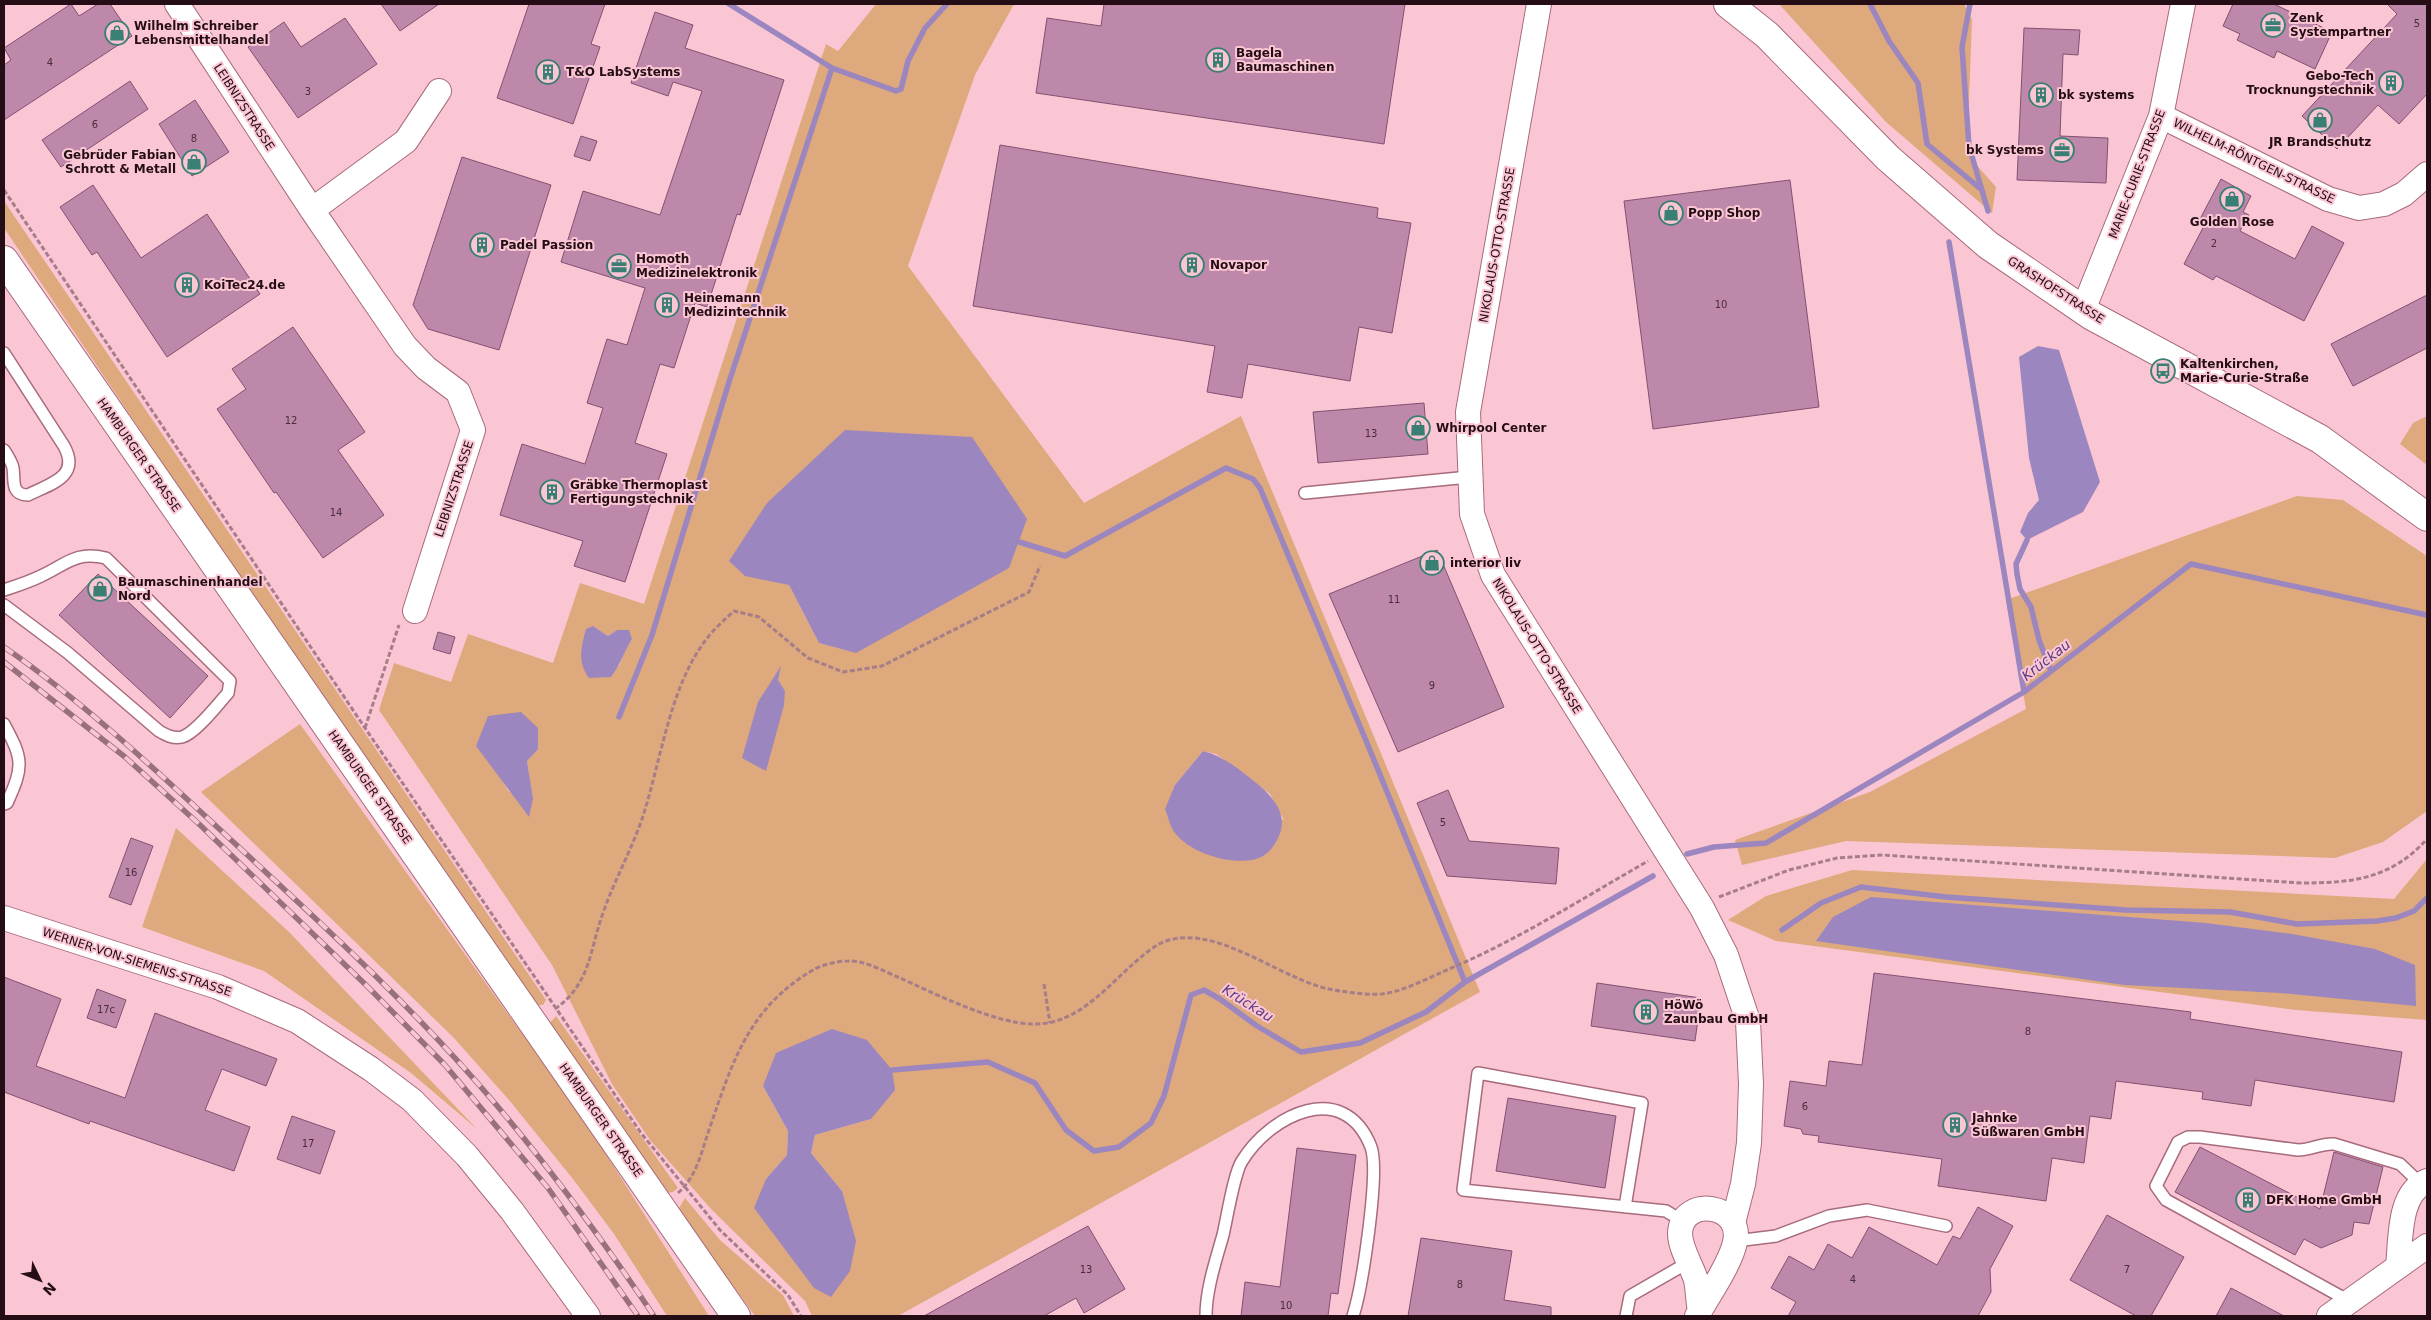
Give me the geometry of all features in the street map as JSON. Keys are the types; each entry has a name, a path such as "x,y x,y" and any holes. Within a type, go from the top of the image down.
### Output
{"main road":[{"name":"GRASHOFSTRASSE","path":"1728,4 1767,36 1888,158 1981,239 2083,310 2320,439 2427,517"},
{"name":"HAMBURGER STRASSE","path":"6,266 736,1316"}],"street":[{"name":"LEIBNIZSTRASSE","path":"177,4 312,210 405,346 426,368 458,392 473,430 415,611"},
{"name":"NIKOLAUS-OTTO-STRASSE","path":"1539,4 1468,412 1472,514 1493,575 1702,908 1726,955 1748,1021 1752,1084 1749,1143 1743,1184 1734,1232 1698,1314"},
{"name":"MARIE-CURIE-STRASSE","path":"2083,310 2161,116 2183,4"},
{"path":"312,210 406,142 439,91"},
{"name":"WILHELM-RÖNTGEN-STRASSE","path":"2161,116 2328,199 2359,208 2384,204 2398,198 2427,174"},
{"name":"WERNER-VON-SIEMENS-STRASSE","path":"4,918 218,987 297,1021 371,1069 412,1100 467,1156 512,1211 588,1316"},
{"path":"2398,1266 2405,1211 2414,1190 2424,1182"},
{"path":"1684,1222 1694,1212 1711,1208 1728,1215 1734,1232"},
{"name":"NIKOLAUS-OTTO-STRASSE","path":"1684,1222 1680,1235 1696,1281 1698,1314"},
{"path":"2343,1310 2398,1266 2427,1246"}],"lane":[{"path":"4,353 64,446 70,463 67,472 61,479 28,495 23,495 19,493 12,482 13,467 4,450"},
{"path":"1305,493 1470,478"},
{"path":"4,590 42,576 70,558 91,554 106,558 230,681 228,693 191,732 180,737 169,736 159,731 68,653 4,605"},
{"path":"4,724 18,751 18,779 7,803 4,804"},
{"path":"1625,1208 1642,1103 1478,1073 1463,1190 1625,1208 1666,1211 1684,1222"},
{"path":"1206,1316 1211,1283 1240,1164 1256,1140 1276,1124 1301,1111 1327,1109 1346,1115 1362,1130 1372,1149 1374,1191 1353,1316"},
{"path":"2343,1310 2166,1200 2156,1186 2178,1142 2188,1137 2200,1137 2298,1150 2311,1150 2328,1144 2334,1144 2400,1164 2424,1182"},
{"path":"1734,1232 1776,1236 1829,1216 1867,1210 1946,1226"},
{"path":"1626,1316 1630,1296 1689,1262"}],"path":[{"path":"4,190 365,728 641,1133 720,1230 788,1294 801,1316"},
{"path":"536,1026 565,1002 586,974 593,941 641,820 685,674 705,640 734,611 759,617 808,658 843,672 882,666 1029,592 1040,566"},
{"path":"365,728 404,611 415,611"},
{"path":"1702,908 1721,896 1789,870 1837,858 1883,855 2302,883 2345,883 2381,873 2418,849 2427,839"},
{"path":"662,1208 684,1188 694,1174 733,1059 756,1021 784,989 816,968 849,961 877,968 950,1001 998,1017 1030,1025 1050,1023 1082,1010 1142,956 1164,942 1190,937 1222,945 1288,974 1338,991 1382,994 1421,982 1470,961 1666,851"},
{"path":"1044,984 1050,1023"}],"shaded area":[{"path":"876,4 1014,4 975,75 908,266 1084,503 1241,416 1480,992 898,1316 812,1316 805,1301 712,1210 650,1140 612,1084 552,965 379,710 394,663 451,682 468,634 553,663 580,583 644,604 826,44 838,51","holes":["789,585 849,651 819,643","593,626 608,636 617,630 632,639 624,652 619,666","1203,751 1216,754 1270,794 1284,820 1175,785","527,761 529,774 509,792 496,770","763,1086 871,1119 815,1135 811,1153 842,1191 766,1179 787,1155 788,1131"]},
{"path":"1779,4 1964,4 1972,20 1967,154 1996,187 1992,213 1886,122"},
{"path":"4,201 546,1000 543,1005 535,1005 271,624 4,228"},
{"path":"2038,346 2059,350 2100,482 2083,512 2027,540 2020,532 2028,513 2039,500 2029,458 2019,357"},
{"path":"2427,416 2427,465 2400,444 2413,423"},
{"path":"845,430 972,437 1027,519 1009,568 856,653 819,643 789,585 745,576 729,561 767,503"},
{"path":"2297,496 2343,500 2427,556 2427,811 2383,842 2335,858 1846,841 1742,865 1735,840 1870,792 2026,709 2006,600"},
{"path":"593,626 608,636 617,630 629,630 632,639 611,677 589,678 585,672 581,660 584,636 586,629"},
{"path":"781,666 778,680 785,691 784,705 766,771 742,758 758,702"},
{"path":"521,712 538,728 538,749 527,761 533,799 529,817 476,746 488,716"},
{"path":"300,724 586,1123 709,1316 667,1316 614,1234 573,1179 509,1100 454,1038 201,792"},
{"path":"1203,751 1224,760 1243,772 1269,795 1279,809 1282,824 1280,833 1274,845 1263,856 1242,861 1210,856 1190,846 1173,831 1165,809 1175,785"},
{"path":"176,828 290,933 477,1129 411,1073 264,971 142,927"},
{"path":"2427,859 2427,1020 2296,1010 1776,941 1728,920 1766,896 1852,870 2394,899"},
{"path":"1871,897 2206,923 2292,934 2375,949 2415,965 2416,1006 2280,993 2124,985 1816,941 1833,917"},
{"path":"556,1016 678,1188 673,1192 666,1193 549,1024"},
{"path":"832,1029 867,1040 892,1070 895,1090 871,1119 815,1135 811,1153 842,1191 856,1241 850,1271 831,1297 814,1288 754,1208 766,1179 787,1155 788,1131 763,1086 776,1053"},
{"path":"685,1198 720,1240 783,1295 794,1316 755,1316 678,1210"}],"building":[{"path":"71,4 79,16 98,4 110,4 132,36 4,120 4,65 11,60 4,48"},
{"path":"381,4 439,4 400,31"},
{"name":"T&O LabSystems","path":"529,4 605,4 591,44 600,47 573,124 497,98"},
{"name":"Bagela Baumaschinen","path":"1104,4 1405,4 1384,144 1036,93 1047,18 1101,26"},
{"path":"2233,4 2274,4 2332,32 2315,69 2277,51 2274,58 2237,40 2240,34 2223,26"},
{"path":"2387,4 2427,4 2427,94 2399,124 2378,105 2337,149 2302,116 2397,14"},
{"path":"655,12 693,25 685,48 784,80 740,215 737,214 707,307 695,303 674,368 660,364 635,443 667,454 625,582 574,566 583,541 500,515 522,444 585,464 603,408 587,403 607,339 627,345 645,288 561,262 583,191 660,215 702,91 673,82 668,96 631,83"},
{"path":"345,18 377,64 298,118 248,47 284,22 301,47"},
{"path":"2024,28 2080,30 2078,55 2063,54 2060,136 2108,138 2106,183 2017,180"},
{"path":"130,81 148,109 61,167 42,140"},
{"path":"195,100 229,152 192,176 159,124"},
{"path":"581,136 597,141 590,161 574,156"},
{"name":"Novapor","path":"1000,145 1378,208 1377,218 1411,223 1392,333 1359,327 1350,381 1248,364 1242,398 1207,392 1215,346 973,306"},
{"name":"Padel Passion","path":"462,157 551,185 499,350 428,329 413,305"},
{"path":"2221,179 2251,196 2243,212 2249,215 2240,231 2295,259 2312,226 2344,243 2304,321 2216,276 2213,280 2184,264 2206,222 2200,219"},
{"path":"1790,180 1819,407 1653,429 1624,201"},
{"name":"KoiTec24.de","path":"93,185 141,258 207,214 260,294 167,357 97,252 92,255 60,207"},
{"path":"2427,295 2427,348 2353,386 2331,344"},
{"path":"293,327 365,432 338,450 384,515 323,558 276,492 274,493 217,409 246,389 232,369"},
{"path":"1424,403 1428,454 1318,463 1313,412"},
{"path":"1437,550 1504,707 1398,752 1329,594"},
{"path":"98,574 208,676 170,718 59,615"},
{"path":"438,632 455,637 450,654 433,649"},
{"path":"1448,790 1469,841 1559,848 1556,884 1447,876 1417,803"},
{"path":"131,838 153,846 131,905 109,897"},
{"path":"1874,973 2191,1012 2190,1019 2402,1052 2394,1102 2255,1080 2251,1106 2202,1099 2203,1092 2116,1081 2111,1119 2090,1116 2084,1163 2052,1158 2046,1201 1938,1186 1942,1159 1818,1142 1819,1136 1803,1134 1801,1129 1784,1126 1790,1081 1826,1086 1829,1061 1862,1065"},
{"path":"4,977 61,999 36,1066 125,1098 155,1013 277,1059 266,1086 222,1069 205,1110 250,1127 234,1171 90,1121 89,1124 4,1092"},
{"name":"HöWö Zaunbau GmbH","path":"1597,983 1701,998 1695,1041 1591,1026"},
{"path":"97,989 126,1000 116,1028 87,1018"},
{"path":"1508,1098 1616,1116 1605,1188 1496,1171"},
{"path":"292,1116 335,1131 320,1174 277,1159"},
{"name":"DFK Home GmbH","path":"2200,1147 2320,1209 2334,1152 2383,1167 2369,1224 2354,1222 2352,1235 2321,1248 2304,1239 2295,1255 2175,1192"},
{"path":"1297,1148 1356,1155 1338,1294 1331,1293 1328,1316 1241,1316 1245,1282 1280,1287"},
{"path":"1978,1207 2013,1226 1990,1269 1991,1292 1978,1316 1788,1316 1796,1302 1771,1288 1789,1256 1814,1270 1828,1244 1852,1258 1869,1227 1937,1265 1953,1236 1960,1239"},
{"path":"2107,1215 2184,1257 2151,1316 2136,1316 2070,1280"},
{"path":"1088,1226 1125,1289 1084,1313 1076,1298 1044,1316 924,1316"},
{"path":"1421,1238 1512,1251 1504,1300 1551,1307 1551,1316 1408,1316"},
{"path":"2231,1288 2284,1316 2216,1316"}],"waterway":[{"path":"729,4 832,68"},
{"path":"619,717 652,635 729,382 832,68 896,91 901,89 908,61 925,28 947,4"},
{"path":"1870,4 1889,41 1918,83 1927,144 1982,190"},
{"path":"1970,4 1962,47 1969,146 1988,211"},
{"path":"1949,242 2024,692"},
{"path":"1019,542 1065,556 1226,468 1253,479 1260,488 1465,982"},
{"path":"2027,540 2016,564 2017,574 2020,589 2031,607 2039,640 2051,671"},
{"name":"Krückau","path":"1687,854 1714,847 1766,843 2024,692 2191,564 2427,615"},
{"name":"Krückau","path":"892,1070 988,1062 1035,1083 1066,1130 1094,1151 1119,1147 1151,1123 1164,1096 1191,995 1204,990 1220,999 1257,1026 1301,1052 1360,1043 1426,1012 1465,982 1653,876"},
{"path":"1782,930 1821,903 1861,887 1946,897 2126,910 2230,912 2297,924 2377,921 2396,918 2414,911 2427,898"}],"railway":[{"path":"4,647 63,691 148,764 298,902 399,999 462,1066 536,1153 596,1233 654,1316"},
{"path":"4,662 125,757 199,824 367,986 445,1065 548,1188 638,1316"}],"place":[{"name":"Zenk Systempartner","path":"2273,25"},
{"name":"Wilhelm Schreiber Lebensmittelhandel","path":"117,33"},
{"name":"Bagela Baumaschinen","path":"1218,60"},
{"name":"T&O LabSystems","path":"548,72"},
{"name":"Gebo-Tech Trocknungstechnik","path":"2391,83"},
{"name":"bk systems","path":"2041,95"},
{"name":"JR Brandschutz","path":"2320,120"},
{"name":"bk Systems","path":"2062,150"},
{"name":"Gebrüder Fabian Schrott & Metall","path":"194,162"},
{"name":"Golden Rose","path":"2232,199"},
{"name":"Popp Shop","path":"1671,213"},
{"name":"Padel Passion","path":"482,245"},
{"name":"Novapor","path":"1192,265"},
{"name":"Homoth Medizinelektronik","path":"619,266"},
{"name":"KoiTec24.de","path":"187,285"},
{"name":"Heinemann Medizintechnik","path":"667,305"},
{"name":"Kaltenkirchen, Marie-Curie-Straße","path":"2163,371"},
{"name":"Whirpool Center","path":"1418,428"},
{"name":"Gräbke Thermoplast Fertigungstechnik","path":"552,492"},
{"name":"interior liv","path":"1432,563"},
{"name":"Baumaschinenhandel Nord","path":"100,589"},
{"name":"HöWö Zaunbau GmbH","path":"1646,1012"},
{"name":"Jahnke Süßwaren GmbH","path":"1955,1125"},
{"name":"DFK Home GmbH","path":"2248,1200"}]}
